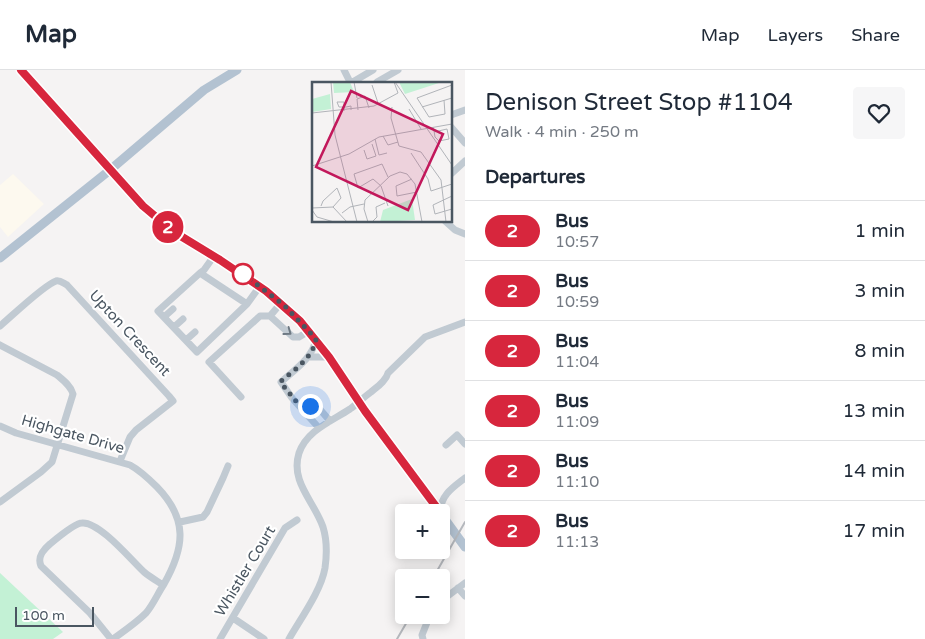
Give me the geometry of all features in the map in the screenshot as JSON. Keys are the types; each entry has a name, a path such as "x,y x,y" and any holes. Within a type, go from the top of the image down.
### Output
{"main road":[{"path":"21,70 143,206 174,232 260,286 281,302 309,331 434,504"},
{"path":"0,258 110,170 204,90 237,70"},
{"path":"450,526 465,547"}],"street":[{"path":"344,70 350,82"},
{"path":"353,82 372,70 377,82"},
{"path":"379,82 398,70"},
{"path":"452,116 465,110"},
{"path":"452,128 465,143"},
{"path":"452,173 465,161"},
{"path":"446,222 455,230 465,234"},
{"path":"214,256 204,270 158,311 197,352 247,304 260,286"},
{"path":"200,273 247,304"},
{"name":"Upton Crescent","path":"0,326 45,288 55,281 60,281 67,285 169,396 172,401 130,437 120,461"},
{"path":"270,316 281,302"},
{"path":"164,317 173,309"},
{"path":"241,397 209,362 260,316 270,316 293,337 299,337 309,331"},
{"path":"174,327 183,319"},
{"path":"289,639 317,590 325,570 326,544 322,525 300,484 297,473 297,464 303,444 319,428 359,402 387,377 388,373 425,337 465,322"},
{"path":"186,340 195,332"},
{"path":"316,339 308,357 280,382 319,428"},
{"path":"0,344 50,370 73,391 52,462 0,502"},
{"path":"308,357 329,357"},
{"path":"304,410 310,406 317,406 330,421"},
{"name":"Highgate Drive","path":"0,426 16,433 120,461 137,469 162,492 173,507 180,522"},
{"path":"446,445 457,435 465,444"},
{"path":"163,586 142,570 110,538 91,525 82,523 55,540 44,550 39,561 41,566 90,613 112,639 147,611 163,586 178,553 180,522 203,517 224,478 228,466"},
{"path":"440,504 444,495 465,478"},
{"path":"426,493 435,496 444,495"},
{"name":"Whistler Court","path":"220,639 285,528 297,520"},
{"path":"450,594 465,583"},
{"path":"458,588 465,596"},
{"path":"233,618 264,639"},
{"path":"423,639 422,635 426,624"}],"shaded area":[{"path":"13,174 44,204 8,237 0,227 0,185"}],"green space":[{"path":"0,573 63,632 53,639 0,639"}],"railway":[{"path":"438,569 465,522"},
{"path":"397,639 406,624"}],"bus line":[{"name":"2","path":"21,70 143,206 174,232 266,291 300,321 316,339 365,411 434,504"}],"route":[{"path":"243,274 284,305 316,339 312,352 308,357 280,382 304,410 310,406"}]}
